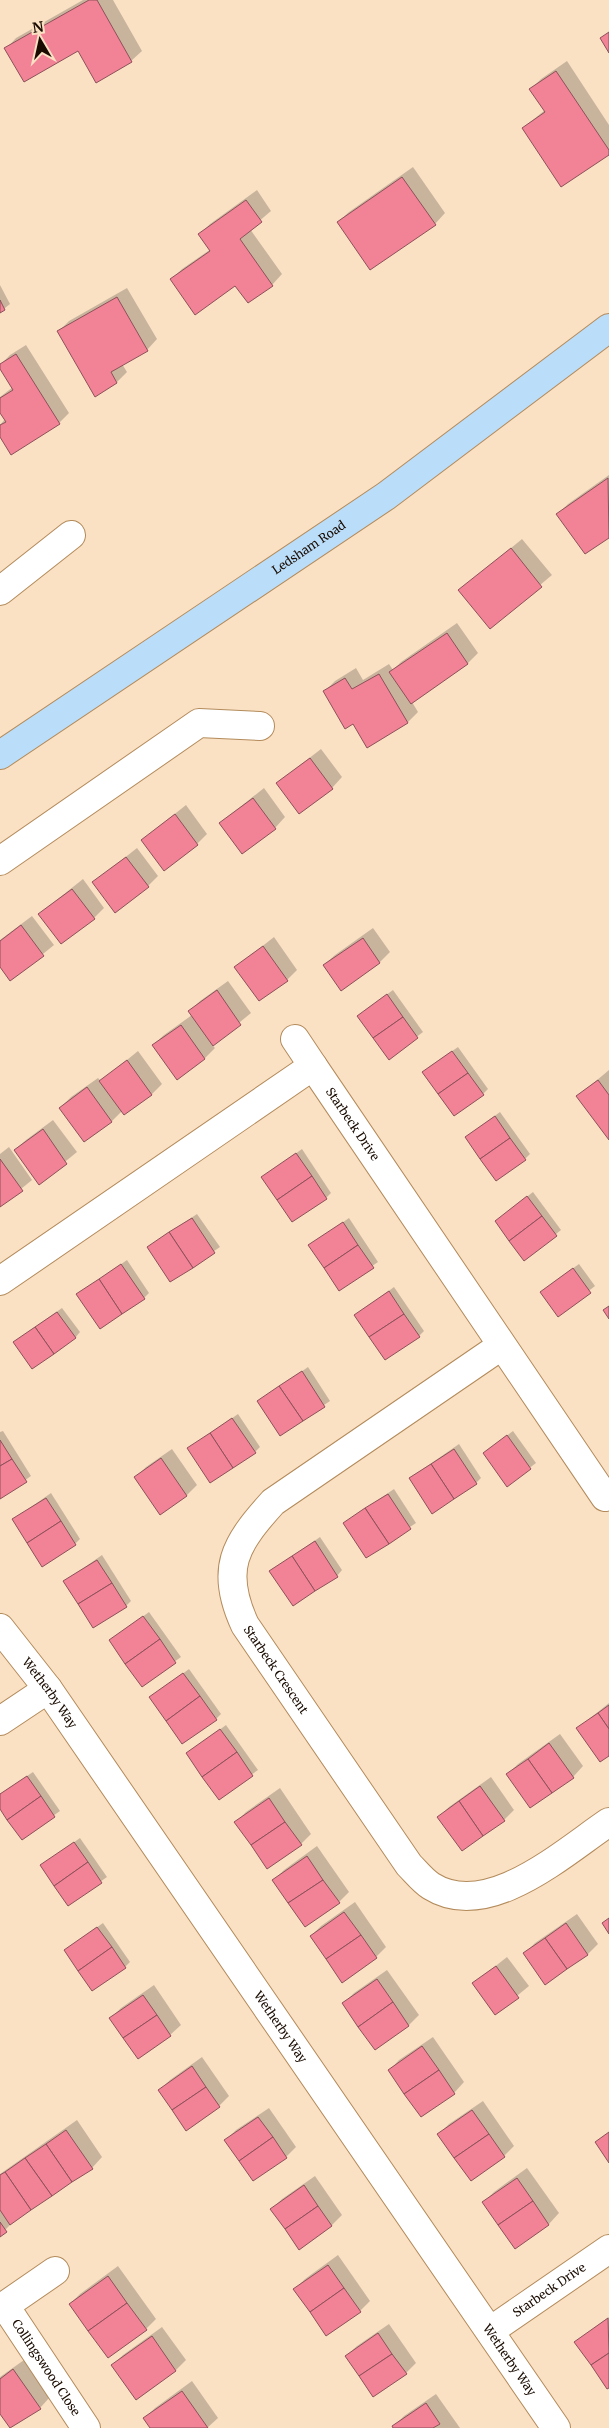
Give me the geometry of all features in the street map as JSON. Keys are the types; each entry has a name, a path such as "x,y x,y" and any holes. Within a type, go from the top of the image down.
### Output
{"main road":[{"name":"Ledsham Road","path":"0,755 386,496 609,328"}],"street":[{"path":"0,591 71,535"},
{"path":"0,861 199,723 260,726"},
{"name":"Starbeck Drive","path":"295,1039 500,1346 605,1497"},
{"path":"0,1281 313,1066"},
{"name":"Starbeck Crescent","path":"500,1346 273,1502 243,1536 236,1553 232,1578 234,1602 245,1625 409,1865 432,1886 458,1896 484,1896 510,1887 609,1822"},
{"name":"Wetherby Way","path":"0,1628 48,1689 556,2428"},
{"path":"0,1722 48,1689"},
{"name":"Starbeck Drive","path":"490,2331 609,2249"},
{"name":"Collingswood Close","path":"55,2271 2,2308 86,2428"}],"building":[{"path":"89,0 97,0 132,62 96,83 78,51 24,82 4,48"},
{"path":"609,32 609,53 600,38"},
{"path":"556,71 609,150 609,155 561,187 522,128 545,112 529,89"},
{"path":"402,177 436,225 370,270 337,222"},
{"path":"246,200 262,222 240,239 273,286 248,303 235,286 195,315 170,279 210,251 198,234"},
{"path":"117,297 148,351 111,372 117,383 95,397 57,331"},
{"path":"0,300 5,310 0,313"},
{"path":"16,354 60,424 11,455 0,437 0,425 6,422 0,413 0,398 13,390 0,369 0,364"},
{"path":"608,478 609,538 585,554 556,514"},
{"path":"511,548 542,587 490,629 458,590"},
{"path":"447,633 468,664 411,704 389,672"},
{"path":"379,674 408,723 367,748 353,724 345,729 323,691 345,678 352,689"},
{"path":"310,758 333,789 299,814 276,783"},
{"path":"253,798 276,829 242,854 219,823"},
{"path":"175,814 198,845 164,871 141,840"},
{"path":"126,857 149,887 115,913 92,882"},
{"path":"72,889 95,919 61,944 38,914"},
{"path":"21,925 44,956 10,981 0,967 0,941"},
{"path":"363,938 380,963 341,991 323,965"},
{"path":"263,946 288,981 259,1001 234,967"},
{"path":"217,990 241,1025 213,1046 188,1011"},
{"path":"387,994 403,1017 373,1038 357,1016"},
{"path":"403,1017 418,1038 389,1060 373,1038"},
{"path":"181,1025 205,1059 177,1080 152,1045"},
{"path":"452,1051 468,1073 438,1094 422,1072"},
{"path":"127,1060 152,1095 124,1115 99,1081"},
{"path":"468,1073 484,1095 454,1116 438,1094"},
{"path":"598,1080 609,1095 609,1140 576,1096"},
{"path":"87,1087 112,1122 84,1142 59,1108"},
{"path":"495,1116 510,1138 480,1159 465,1137"},
{"path":"43,1129 67,1164 39,1185 14,1150"},
{"path":"510,1138 526,1160 496,1181 480,1159"},
{"path":"296,1153 312,1176 277,1200 261,1177"},
{"path":"0,1159 23,1191 0,1207"},
{"path":"312,1176 327,1199 292,1222 277,1200"},
{"path":"527,1196 542,1216 509,1241 495,1221"},
{"path":"542,1216 557,1236 524,1261 509,1241"},
{"path":"192,1218 215,1253 193,1268 169,1232"},
{"path":"343,1222 358,1245 324,1268 308,1245"},
{"path":"169,1232 193,1268 170,1282 147,1247"},
{"path":"358,1245 374,1268 339,1291 324,1268"},
{"path":"121,1264 145,1299 122,1314 99,1279"},
{"path":"573,1268 591,1293 558,1317 540,1292"},
{"path":"99,1279 122,1314 100,1329 76,1294"},
{"path":"389,1291 404,1314 369,1337 354,1315"},
{"path":"609,1306 609,1319 603,1310"},
{"path":"57,1312 76,1338 54,1354 35,1327"},
{"path":"404,1314 420,1337 385,1360 369,1337"},
{"path":"35,1327 54,1354 32,1369 13,1342"},
{"path":"302,1371 325,1407 303,1421 279,1386"},
{"path":"279,1386 303,1421 280,1436 257,1401"},
{"path":"232,1418 256,1453 233,1468 210,1433"},
{"path":"210,1433 233,1468 210,1483 187,1448"},
{"path":"507,1435 531,1469 507,1487 483,1453"},
{"path":"0,1440 12,1459 0,1466"},
{"path":"454,1449 477,1484 454,1499 431,1464"},
{"path":"161,1458 187,1496 160,1515 134,1477"},
{"path":"12,1459 27,1482 0,1499 0,1466"},
{"path":"431,1464 454,1499 432,1514 409,1478"},
{"path":"388,1494 411,1529 389,1544 365,1508"},
{"path":"46,1498 61,1521 27,1543 12,1519"},
{"path":"365,1508 389,1544 366,1558 343,1523"},
{"path":"61,1521 76,1545 42,1567 27,1543"},
{"path":"315,1541 338,1577 315,1591 292,1556"},
{"path":"292,1556 315,1591 293,1606 269,1571"},
{"path":"97,1560 112,1583 78,1604 63,1581"},
{"path":"112,1583 127,1607 93,1628 78,1604"},
{"path":"143,1616 160,1639 125,1664 109,1640"},
{"path":"160,1639 176,1663 142,1687 125,1664"},
{"path":"183,1673 200,1696 166,1721 149,1697"},
{"path":"200,1696 217,1720 182,1744 166,1721"},
{"path":"609,1705 609,1729 598,1713"},
{"path":"598,1713 609,1729 609,1756 600,1762 576,1728"},
{"path":"220,1729 237,1752 202,1777 186,1753"},
{"path":"549,1743 574,1778 552,1793 528,1759"},
{"path":"237,1752 253,1776 219,1800 202,1777"},
{"path":"528,1759 552,1793 530,1808 506,1774"},
{"path":"27,1776 41,1796 7,1820 0,1809 0,1794"},
{"path":"480,1786 505,1821 483,1836 459,1801"},
{"path":"41,1796 55,1817 22,1840 7,1820"},
{"path":"269,1798 285,1822 251,1845 234,1822"},
{"path":"459,1801 483,1836 462,1851 437,1817"},
{"path":"285,1822 302,1845 267,1869 251,1845"},
{"path":"74,1842 88,1862 54,1886 40,1865"},
{"path":"307,1856 323,1880 288,1903 272,1880"},
{"path":"88,1862 102,1883 68,1906 54,1886"},
{"path":"323,1880 340,1903 305,1927 288,1903"},
{"path":"344,1912 361,1935 326,1959 310,1936"},
{"path":"609,1918 609,1934 602,1923"},
{"path":"566,1923 588,1955 567,1969 545,1938"},
{"path":"97,1927 112,1947 78,1971 64,1950"},
{"path":"361,1935 377,1958 342,1983 326,1959"},
{"path":"545,1938 567,1969 545,1985 523,1953"},
{"path":"112,1947 126,1968 92,1991 78,1971"},
{"path":"496,1966 519,1998 495,2015 472,1983"},
{"path":"377,1979 393,2002 358,2027 342,2003"},
{"path":"143,1995 157,2015 123,2038 109,2018"},
{"path":"393,2002 409,2026 375,2050 358,2027"},
{"path":"157,2015 171,2036 138,2059 123,2038"},
{"path":"422,2046 439,2070 404,2094 388,2070"},
{"path":"192,2066 206,2087 172,2110 158,2090"},
{"path":"439,2070 455,2094 421,2117 404,2094"},
{"path":"206,2087 220,2107 186,2131 172,2110"},
{"path":"472,2110 489,2134 454,2158 437,2134"},
{"path":"258,2117 273,2137 239,2161 224,2140"},
{"path":"66,2130 93,2169 72,2182 46,2144"},
{"path":"609,2132 609,2163 595,2142"},
{"path":"489,2134 505,2157 471,2181 454,2158"},
{"path":"273,2137 287,2158 253,2181 239,2161"},
{"path":"46,2144 72,2182 52,2196 25,2158"},
{"path":"25,2158 52,2196 31,2210 5,2172"},
{"path":"5,2172 31,2210 10,2225 0,2210 0,2175"},
{"path":"517,2178 533,2201 498,2225 482,2202"},
{"path":"304,2185 318,2206 285,2229 270,2209"},
{"path":"533,2201 549,2225 515,2249 498,2225"},
{"path":"318,2206 332,2226 299,2250 285,2229"},
{"path":"0,2222 7,2232 0,2237"},
{"path":"328,2265 344,2288 310,2312 293,2289"},
{"path":"108,2276 127,2303 88,2331 69,2304"},
{"path":"344,2288 361,2312 326,2336 310,2312"},
{"path":"127,2303 147,2330 108,2358 88,2331"},
{"path":"608,2318 609,2353 591,2365 574,2342"},
{"path":"378,2333 392,2354 359,2376 345,2356"},
{"path":"152,2336 176,2371 136,2400 111,2365"},
{"path":"609,2353 609,2388 607,2389 591,2365"},
{"path":"392,2354 407,2374 373,2397 359,2376"},
{"path":"13,2369 41,2409 10,2428 0,2414 0,2379"},
{"path":"182,2391 208,2428 150,2428 143,2418"},
{"path":"426,2403 440,2424 433,2428 393,2428 392,2426"}]}
